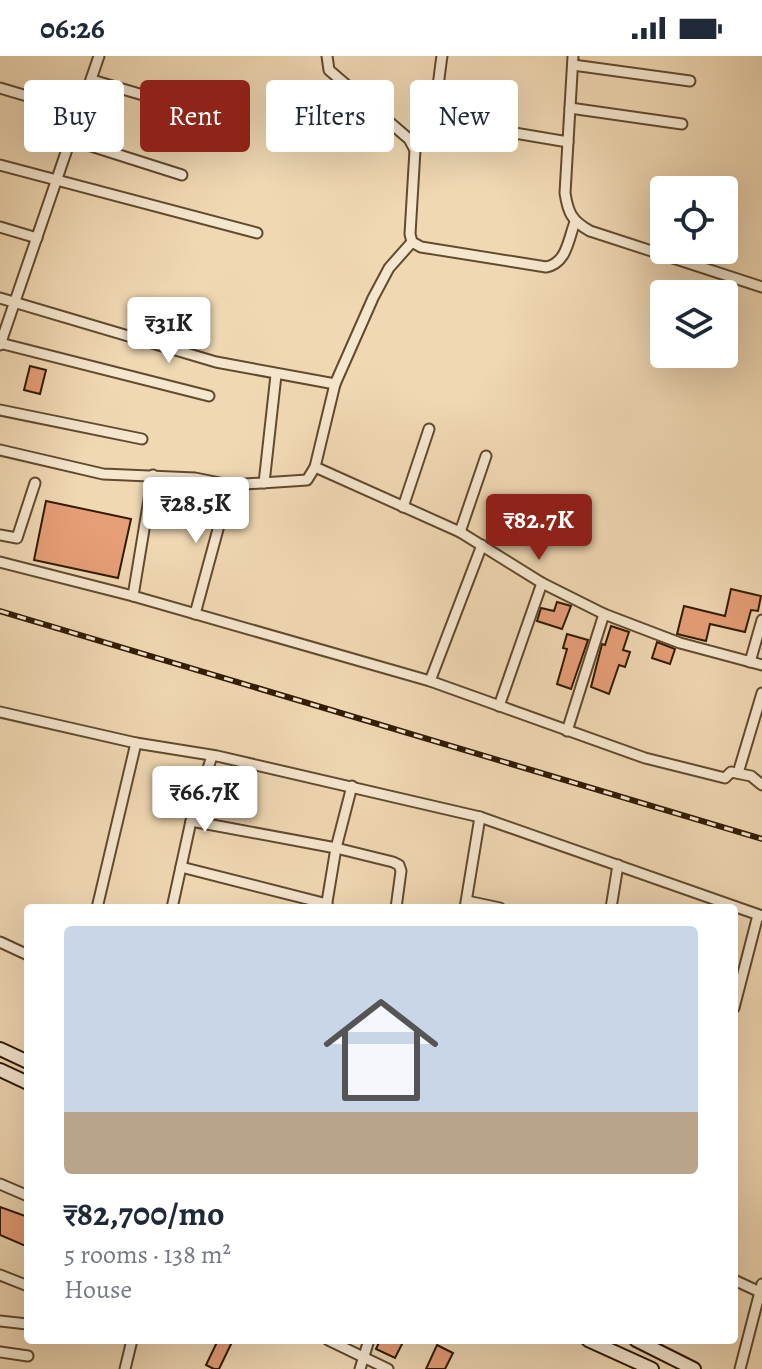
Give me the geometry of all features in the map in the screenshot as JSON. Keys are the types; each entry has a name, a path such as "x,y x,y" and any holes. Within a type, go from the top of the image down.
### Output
{"main road":[{"path":"0,1049 24,1060"},
{"path":"0,1070 24,1081"},
{"path":"597,1344 652,1369"},
{"path":"644,1344 694,1369"}],"street":[{"path":"92,80 98,56"},
{"path":"327,56 329,70 410,141"},
{"path":"438,80 442,56"},
{"path":"690,81 573,61 565,193 568,210 575,222 590,231 762,287"},
{"path":"0,88 24,95"},
{"path":"570,108 682,124"},
{"path":"518,134 568,142"},
{"path":"68,152 0,344 209,396"},
{"path":"110,152 182,175"},
{"path":"415,152 410,234 412,242 421,247 546,267 556,265 562,258 575,222"},
{"path":"0,165 257,233"},
{"path":"0,227 37,238"},
{"path":"0,450 103,474 195,478 230,485 307,480 315,467 335,384 389,268 412,242"},
{"path":"0,298 216,362 335,384"},
{"path":"264,483 276,375"},
{"path":"0,410 142,439"},
{"path":"403,507 429,429"},
{"path":"460,532 486,456"},
{"path":"315,467 460,532 542,583 604,614 680,643 762,665"},
{"path":"133,596 153,475"},
{"path":"0,535 17,538 35,483"},
{"path":"195,614 230,485"},
{"path":"430,681 482,545"},
{"path":"0,562 133,596 430,681 645,758 725,778 731,772 738,773 751,776 762,785"},
{"path":"499,706 542,583"},
{"path":"567,731 604,614"},
{"path":"750,662 762,620"},
{"path":"738,773 762,693"},
{"path":"0,712 352,786 480,817 727,904"},
{"path":"98,904 136,743"},
{"path":"173,904 191,821 212,756"},
{"path":"327,904 336,848 352,786"},
{"path":"466,904 480,817"},
{"path":"191,821 336,848 399,865 397,904"},
{"path":"612,904 618,865"},
{"path":"181,867 320,904"},
{"path":"738,908 760,916 738,978"},
{"path":"0,942 24,953"},
{"path":"0,1184 24,1194"},
{"path":"0,1275 24,1284"},
{"path":"738,1281 761,1288 740,1369"},
{"path":"0,1321 24,1324"},
{"path":"125,1369 131,1344"},
{"path":"334,1344 362,1364 388,1369"},
{"path":"362,1364 368,1344"},
{"path":"0,1352 28,1356"}],"building":[{"path":"30,366 46,370 40,394 24,390"},
{"path":"46,501 131,519 118,578 34,560"},
{"path":"731,589 761,596 758,611 751,610 745,632 710,624 706,641 677,634 684,606 725,616"},
{"path":"557,602 571,606 562,629 537,621 541,608 554,611"},
{"path":"611,626 629,632 623,650 630,652 625,667 619,665 609,694 591,687 602,644 605,645"},
{"path":"567,634 588,640 571,689 557,684 567,649 563,648"},
{"path":"657,642 675,649 670,664 652,658"},
{"path":"0,1207 24,1216 24,1245 0,1235"},
{"path":"216,1344 231,1344 219,1369 206,1365"},
{"path":"378,1344 402,1344 395,1358 376,1349"},
{"path":"437,1345 453,1353 445,1369 426,1369"}],"railway":[{"path":"0,611 762,839"}]}
